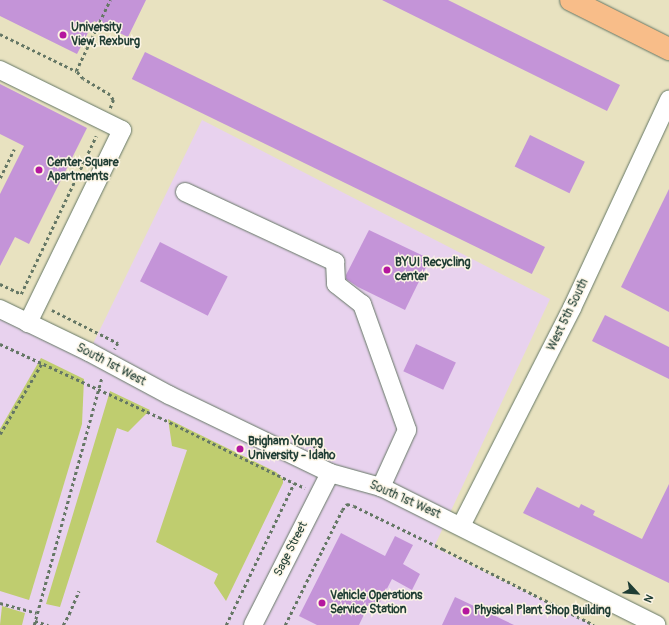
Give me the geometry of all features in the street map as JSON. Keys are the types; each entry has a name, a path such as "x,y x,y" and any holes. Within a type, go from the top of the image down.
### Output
{"main road":[{"path":"571,0 669,49"}],"street":[{"path":"0,70 122,130 28,323"},
{"name":"West 5th South","path":"461,526 569,315 669,100"},
{"path":"185,192 335,262 336,284 362,304 407,430 381,487"},
{"name":"South 1st West","path":"0,309 88,352 169,395 330,473 381,487 461,526 652,624"},
{"name":"Sage Street","path":"253,625 330,473"}],"path":[{"path":"76,71 110,0"},
{"path":"0,34 76,71 83,79 110,95 113,100 21,294"},
{"path":"0,178 14,149"},
{"path":"0,284 118,343"},
{"path":"0,344 159,417 294,483 312,490"},
{"path":"0,434 42,363"},
{"path":"34,625 102,376"},
{"path":"226,625 294,483"},
{"path":"285,625 346,504 354,506 443,549 594,625"},
{"path":"62,625 69,614 79,591"},
{"path":"0,603 37,613"},
{"path":"35,621 48,625"}],"shaded area":[{"name":"Brigham Young University - Idaho","path":"202,120 550,299 434,547 593,625 0,625 0,305 89,352"}],"green space":[{"path":"41,358 84,379 82,424 29,600 0,591 0,429"},
{"path":"110,391 150,410 128,432 117,428 60,607 46,604"},
{"path":"168,419 276,472 283,479 283,483 226,601 214,583 218,574 156,542 187,450 172,446"},
{"path":"2,606 25,613 22,625 0,625"}],"building":[{"name":"University View, Rexburg","path":"0,0 146,0 128,37 94,21 77,54 0,16"},
{"path":"382,0 448,0 620,85 607,111"},
{"path":"145,52 545,247 532,274 132,79"},
{"name":"Center Square Apartments","path":"0,84 87,128 29,244 15,237 0,266 0,194 24,146 0,134"},
{"path":"530,135 585,162 569,193 515,166"},
{"path":"669,189 669,312 621,287"},
{"name":"BYUI Recycling center","path":"369,230 430,259 405,310 358,287 346,279 346,275"},
{"path":"160,242 228,277 208,316 140,281"},
{"path":"605,315 669,347 669,379 592,341"},
{"path":"416,344 456,363 443,390 403,371"},
{"path":"669,484 669,583 523,513 537,487 579,508 581,504 595,511 593,515 642,539"},
{"path":"341,533 385,556 395,536 413,545 403,564 420,574 412,590 392,579 377,608 369,604 359,625 317,625 299,616"},
{"name":"Physical Plant Shop Building","path":"455,597 514,625 442,625"}],"place":[{"name":"University View, Rexburg","path":"63,35"},
{"name":"Center Square Apartments","path":"39,170"},
{"name":"BYUI Recycling center","path":"387,270"},
{"name":"Brigham Young University - Idaho","path":"240,449"},
{"name":"Vehicle Operations Service Station","path":"322,603"},
{"name":"Physical Plant Shop Building","path":"466,611"}]}
